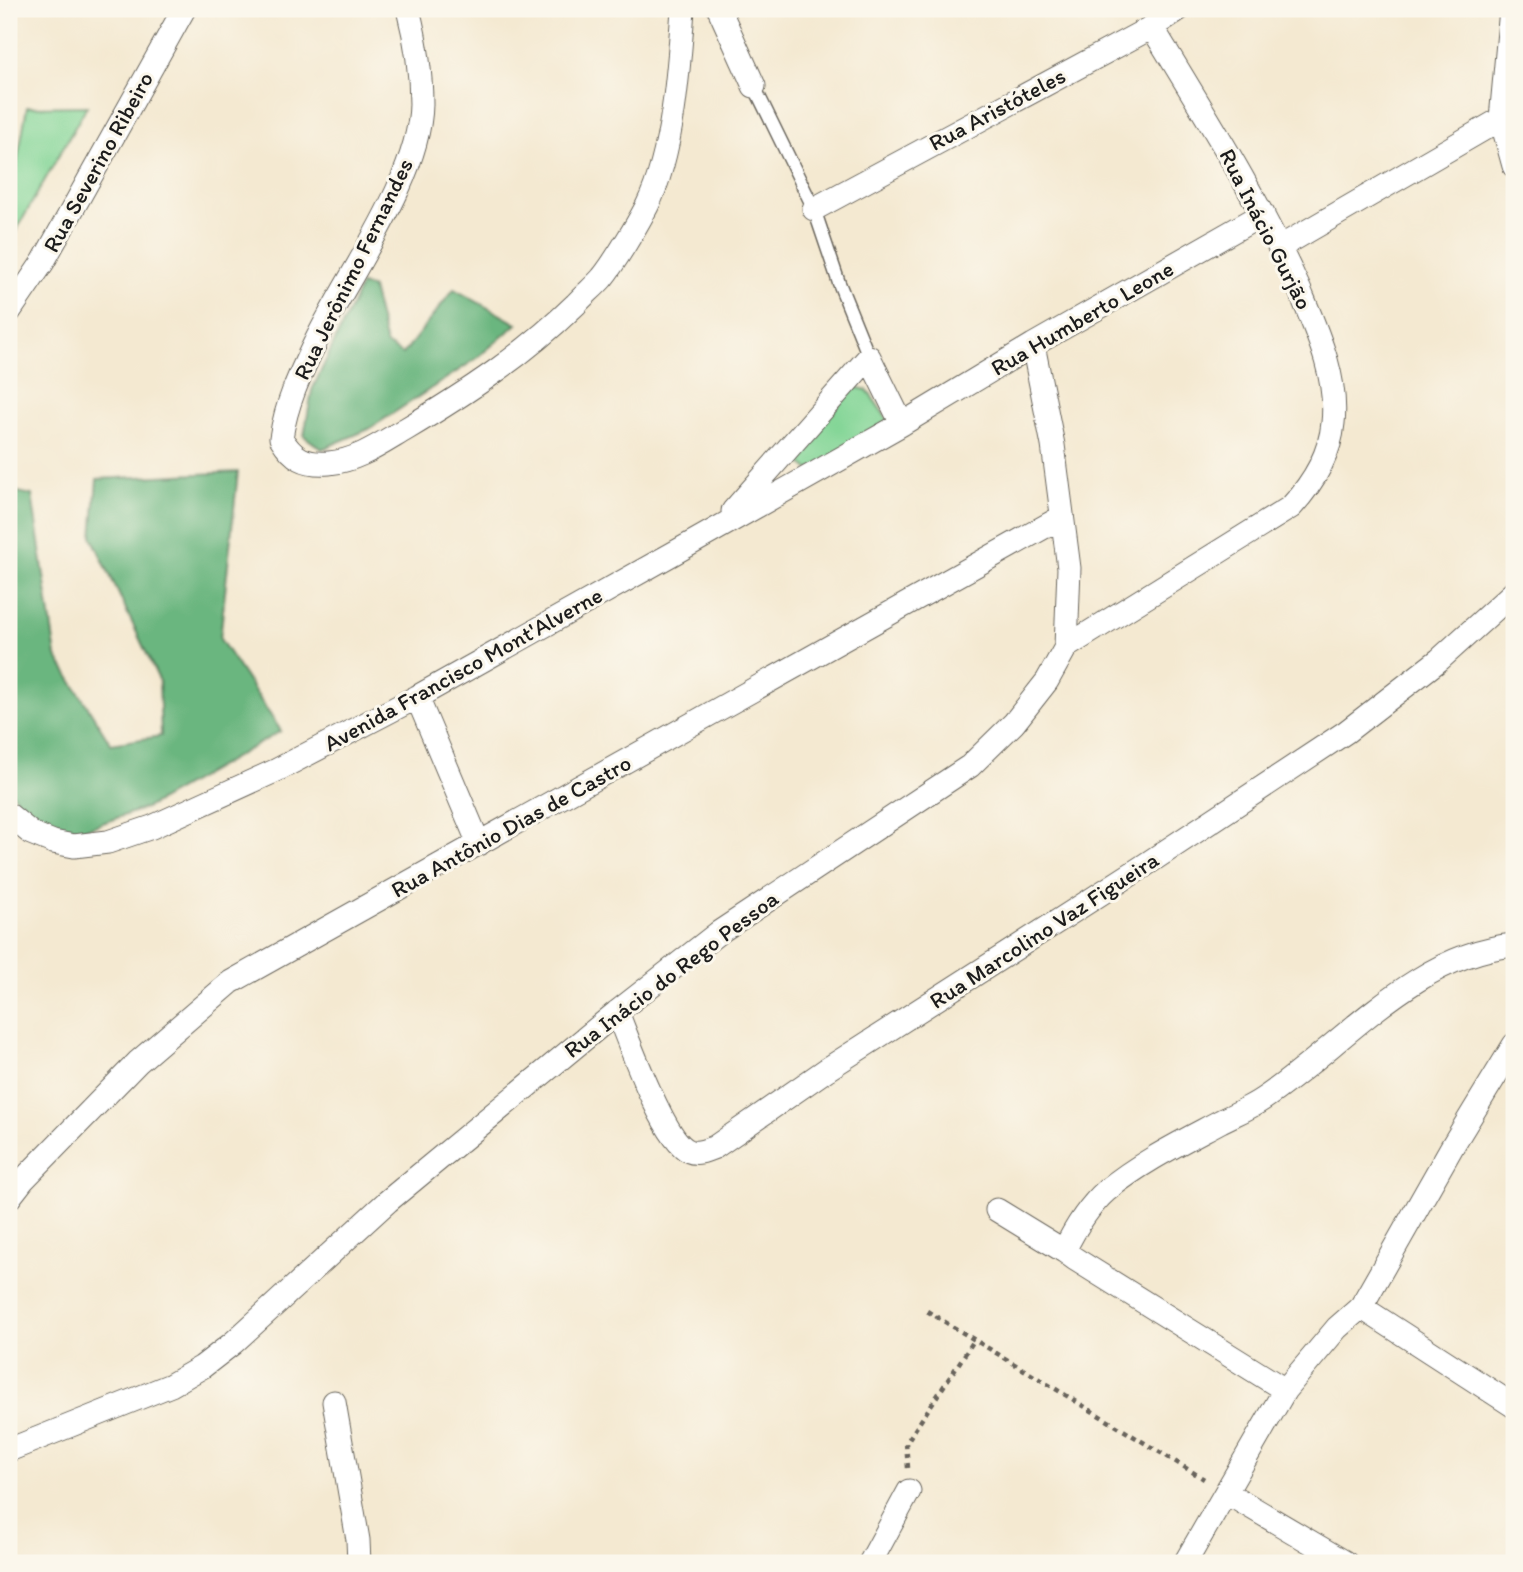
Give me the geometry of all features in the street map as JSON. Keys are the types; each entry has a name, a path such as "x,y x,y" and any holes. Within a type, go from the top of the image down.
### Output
{"street":[{"name":"Rua Severino Ribeiro","path":"9,312 43,262 184,9"},
{"name":"Rua Jerônimo Fernandes","path":"408,9 416,42 421,106 415,136 407,170 333,306 295,385 284,418 281,438 293,457 308,462 329,463 371,449 469,392 544,336 603,277 648,204 666,148 683,9"},
{"path":"719,9 754,86"},
{"name":"Rua Aristóteles","path":"814,209 1152,27 1180,9"},
{"path":"1511,9 1501,119 1514,166"},
{"name":"Rua Inácio Gurjão","path":"1066,647 1291,507 1318,473 1327,451 1333,423 1331,379 1312,319 1280,247 1152,27"},
{"path":"1280,247 1501,119"},
{"name":"Rua Humberto Leone","path":"902,424 1033,345 1263,214"},
{"name":"Rua Inácio do Rego Pessoa","path":"9,1450 171,1385 202,1367 233,1343 388,1201 617,1012 718,933 970,766 1014,723 1046,681 1066,647 1069,568 1052,445 1033,345"},
{"path":"714,530 752,492 869,357 902,424"},
{"name":"Avenida Francisco Mont'Alverne","path":"9,815 31,833 53,842 74,846 108,842 152,827 277,770 417,697 902,424"},
{"name":"Rua Antônio Dias de Castro","path":"9,1198 16,1175 138,1062 231,982 1062,517"},
{"name":"Rua Marcolino Vaz Figueira","path":"617,1012 660,1114 673,1137 689,1152 700,1153 715,1147 826,1070 1346,732 1439,660 1514,592"},
{"path":"417,697 479,844"},
{"path":"1064,1251 1083,1216 1105,1192 1130,1172 1262,1100 1327,1052 1411,983 1464,956 1514,945"},
{"path":"1185,1563 1285,1390 1337,1328 1361,1307 1453,1145 1514,1045"},
{"path":"997,1210 1285,1390"},
{"path":"1361,1307 1514,1406"},
{"path":"334,1402 358,1540 359,1563"},
{"path":"870,1563 909,1491"},
{"path":"1227,1493 1346,1563"}],"lane":[{"path":"754,86 814,209 839,283 869,357"}],"path":[{"path":"927,1311 1227,1493"},
{"path":"909,1491 906,1443 975,1339"}],"green space":[{"path":"87,106 9,243 9,208 27,107"},
{"path":"361,285 372,288 386,344 403,354 454,289 517,324 476,359 369,429 322,449 304,436 312,390"},
{"path":"854,387 867,390 890,423 810,470 800,462 798,452"},
{"path":"238,472 220,639 281,731 148,807 80,831 31,823 9,788 9,490 32,495 56,656 111,744 161,736 159,680 92,537 97,479"}]}
